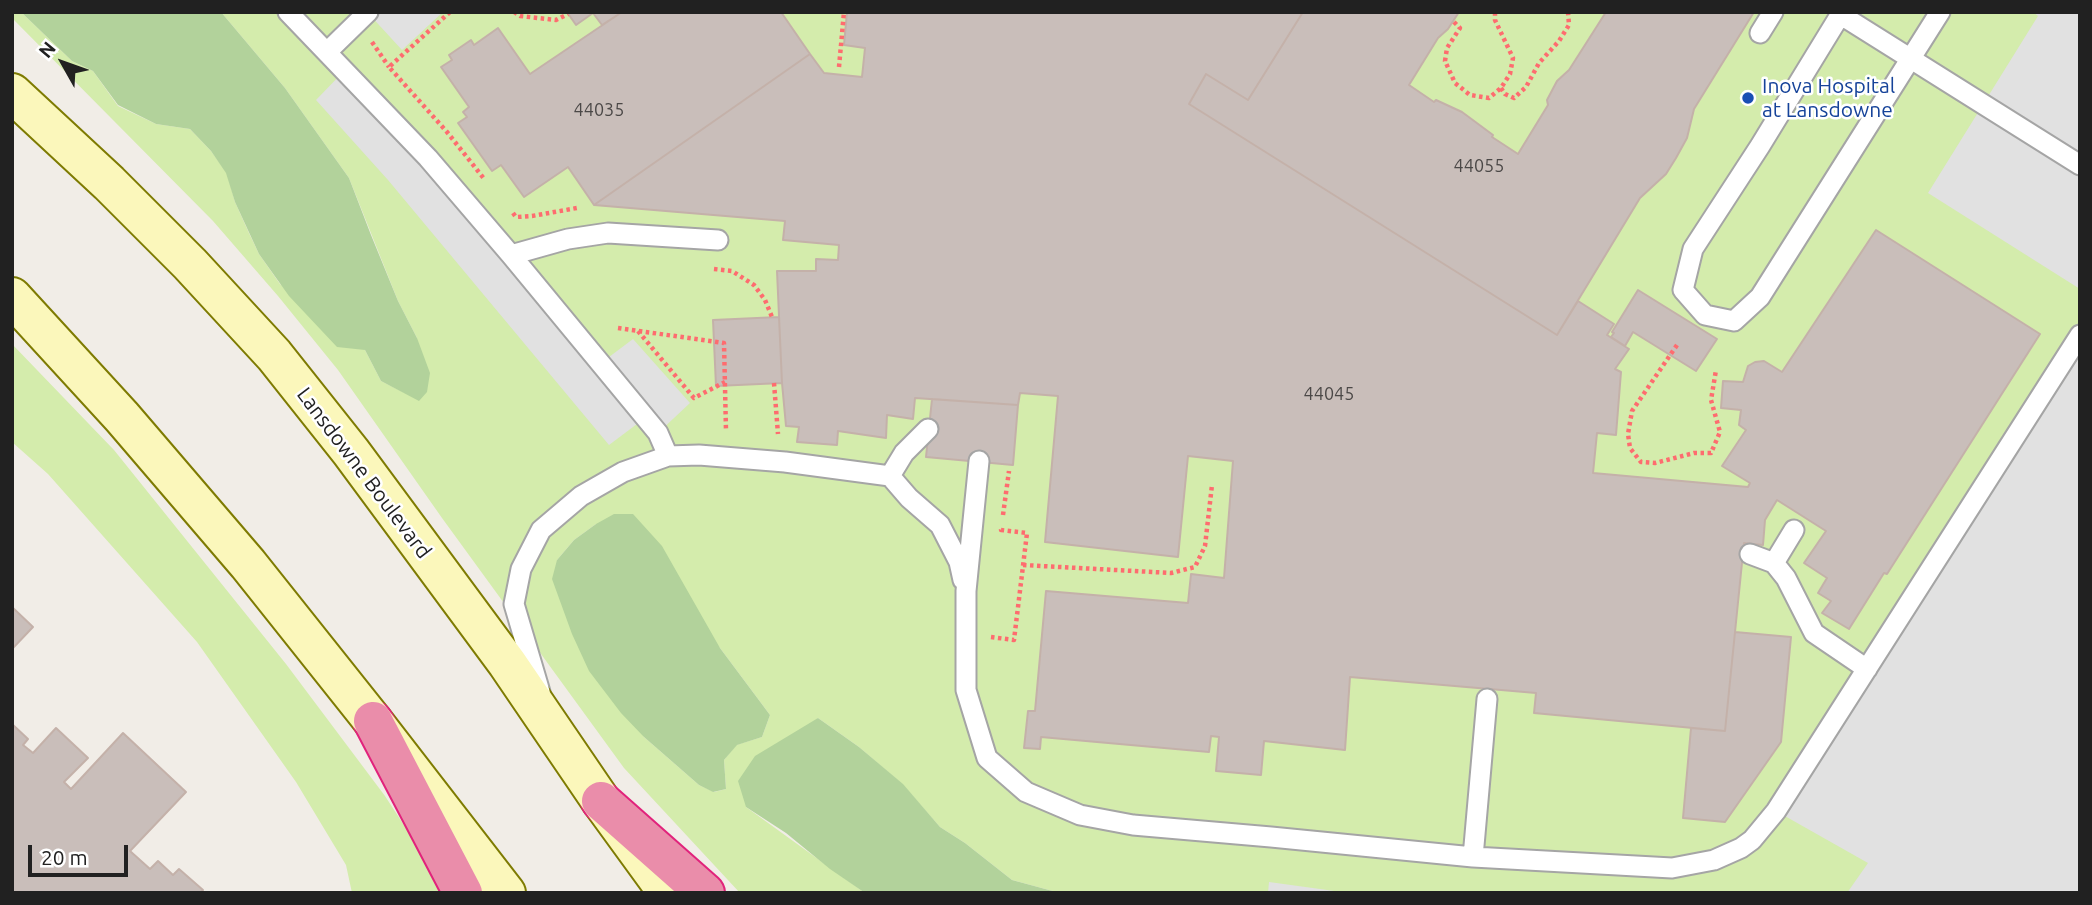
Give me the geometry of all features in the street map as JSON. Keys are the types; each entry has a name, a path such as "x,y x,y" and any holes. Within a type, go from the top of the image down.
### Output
{"highway":[{"path":"373,721 463,893"},
{"path":"601,802 705,893"}],"main road":[{"name":"Lansdowne Boulevard","path":"12,93 109,183 190,264 274,355 507,663 601,802 668,893"},
{"path":"12,297 122,417 248,564 506,893"}],"lane":[{"path":"288,12 428,158 658,433 668,456"},
{"path":"327,52 368,12"},
{"path":"1760,33 1773,12"},
{"path":"1940,12 1910,58 1760,297 1734,321 1705,315 1683,290 1693,249 1842,14 1910,58 2080,165"},
{"path":"511,255 568,239 608,233 718,240"},
{"path":"979,461 966,592 966,690 987,758 1026,792 1080,815 1133,825 1270,836 1473,858 1672,868 1714,860 1741,848 1776,811 2080,335"},
{"path":"890,476 904,453 928,429"},
{"path":"551,728 514,604 521,569 541,530 580,496 622,472 668,456 699,455 774,461 890,476 909,498 940,525 958,562 966,592"},
{"path":"1774,563 1794,530"},
{"path":"1750,554 1774,563 1786,578 1814,633 1867,669"},
{"path":"1473,858 1487,699"}],"path":[{"path":"450,12 389,67 447,132 493,190"},
{"path":"514,12 520,16 556,20 568,14"},
{"path":"839,67 844,12"},
{"path":"1454,22 1461,28 1447,48 1444,61 1455,83 1470,95 1489,98 1501,88 1510,74 1513,58 1495,20 1494,12"},
{"path":"1501,88 1505,94 1514,98 1526,87 1539,63 1569,25 1568,12"},
{"path":"509,209 516,217 577,208"},
{"path":"618,328 724,343 726,433 713,432"},
{"path":"637,330 694,398 725,382"},
{"path":"1676,345 1632,411 1628,434 1630,448 1641,462 1655,463 1694,453 1711,453 1720,432 1711,400 1716,369"},
{"path":"774,383 778,436"},
{"path":"986,637 1014,640 1027,533 1001,530 1009,471"},
{"path":"1023,565 1171,573 1195,567 1205,546 1212,485"}],"green space":[{"path":"12,12 21,12 72,61 93,71 118,106 156,124 190,129 227,173 235,202 259,254 280,284 365,350 381,381 405,393 417,338 398,301 349,178 285,88 221,12 2080,12 2080,893 1060,893 1012,880 940,827 902,784 859,747 818,718 746,807 865,893 740,893 624,768 338,370 278,296 213,221 12,18","holes":["596,524 720,648 770,715 762,737 736,745 724,760 726,789 714,792 699,785 644,737 557,560 574,540"]},
{"path":"21,12 221,12 285,88 349,178 430,373 427,392 419,401 381,381 365,350 337,347 289,296 259,254 235,202 226,173 211,151 190,129 156,124 118,105 93,71 72,61"},
{"path":"12,344 114,450 286,664 385,796 428,862 441,893 352,893 346,865 296,782 197,642 48,474 12,442"},
{"path":"614,514 633,514 662,546 720,648 770,715 762,737 737,745 724,760 726,789 713,792 699,785 644,737 621,713 589,671 572,634 552,579 557,560 574,540"},
{"path":"818,718 859,747 903,784 940,827 1012,880 1060,893 865,893 830,869 786,833 746,807 738,781 755,756"}],"shaded area":[{"path":"351,12 443,12 402,50 368,13 359,21"},
{"path":"2033,12 2080,12 2080,289 1928,193 2038,16"},
{"path":"344,71 601,363 633,339 690,403 658,433 645,418 609,445 388,180 316,100"},
{"path":"2080,335 2080,893 1847,893 1868,863 1776,811"},
{"path":"1269,882 1349,893 1268,893"}],"building":[{"path":"567,12 622,12 602,25 593,13 576,25"},
{"path":"622,12 781,12 810,54 594,205 568,167 524,197 501,165 492,171 458,123 467,117 463,112 469,107 441,67 452,60 449,55 471,40 474,45 498,28 530,74"},
{"path":"847,12 1303,12 1248,100 1206,74 1189,104 1557,335 1578,301 1614,324 1607,335 1629,349 1615,369 1621,372 1616,435 1597,433 1593,473 1748,487 1750,483 1722,466 1746,430 1739,425 1741,410 1721,408 1723,381 1743,382 1748,366 1755,362 1764,361 1782,372 1876,230 2040,334 1849,629 1822,613 1831,601 1818,593 1827,578 1804,563 1826,531 1777,500 1765,520 1763,545 1744,543 1725,731 1534,713 1536,693 1350,677 1345,750 1264,741 1261,775 1216,771 1219,737 1211,736 1209,752 1041,737 1040,749 1024,748 1028,711 1035,711 1046,591 1188,603 1191,574 1224,578 1233,461 1188,456 1178,557 1045,542 1058,396 1020,393 1018,405 915,398 913,419 887,415 886,438 838,431 837,445 797,442 799,427 786,426 777,271 816,271 816,259 838,260 839,245 783,240 785,221 594,205 810,54 824,73 862,77 865,48 844,45"},
{"path":"1303,12 1459,12 1448,29 1438,38 1409,85 1434,102 1436,100 1462,112 1518,154 1548,105 1547,100 1557,81 1569,70 1606,12 1754,12 1694,109 1687,138 1676,158 1666,174 1640,198 1557,335 1189,104 1206,74 1248,100"},
{"path":"1638,290 1717,339 1696,371 1633,332 1625,346 1611,337"},
{"path":"779,317 782,383 716,386 713,320"},
{"path":"932,399 1018,405 1013,465 926,457"},
{"path":"12,607 33,627 12,649"},
{"path":"1735,632 1791,637 1781,742 1725,822 1683,818 1691,728 1725,731"},
{"path":"12,724 28,739 23,745 33,753 56,728 88,758 64,782 71,789 123,733 186,792 130,851 150,869 158,861 173,875 179,869 203,890 200,893 12,893"}],"place":[{"name":"Inova Hospital at Lansdowne","path":"1748,98"}]}
